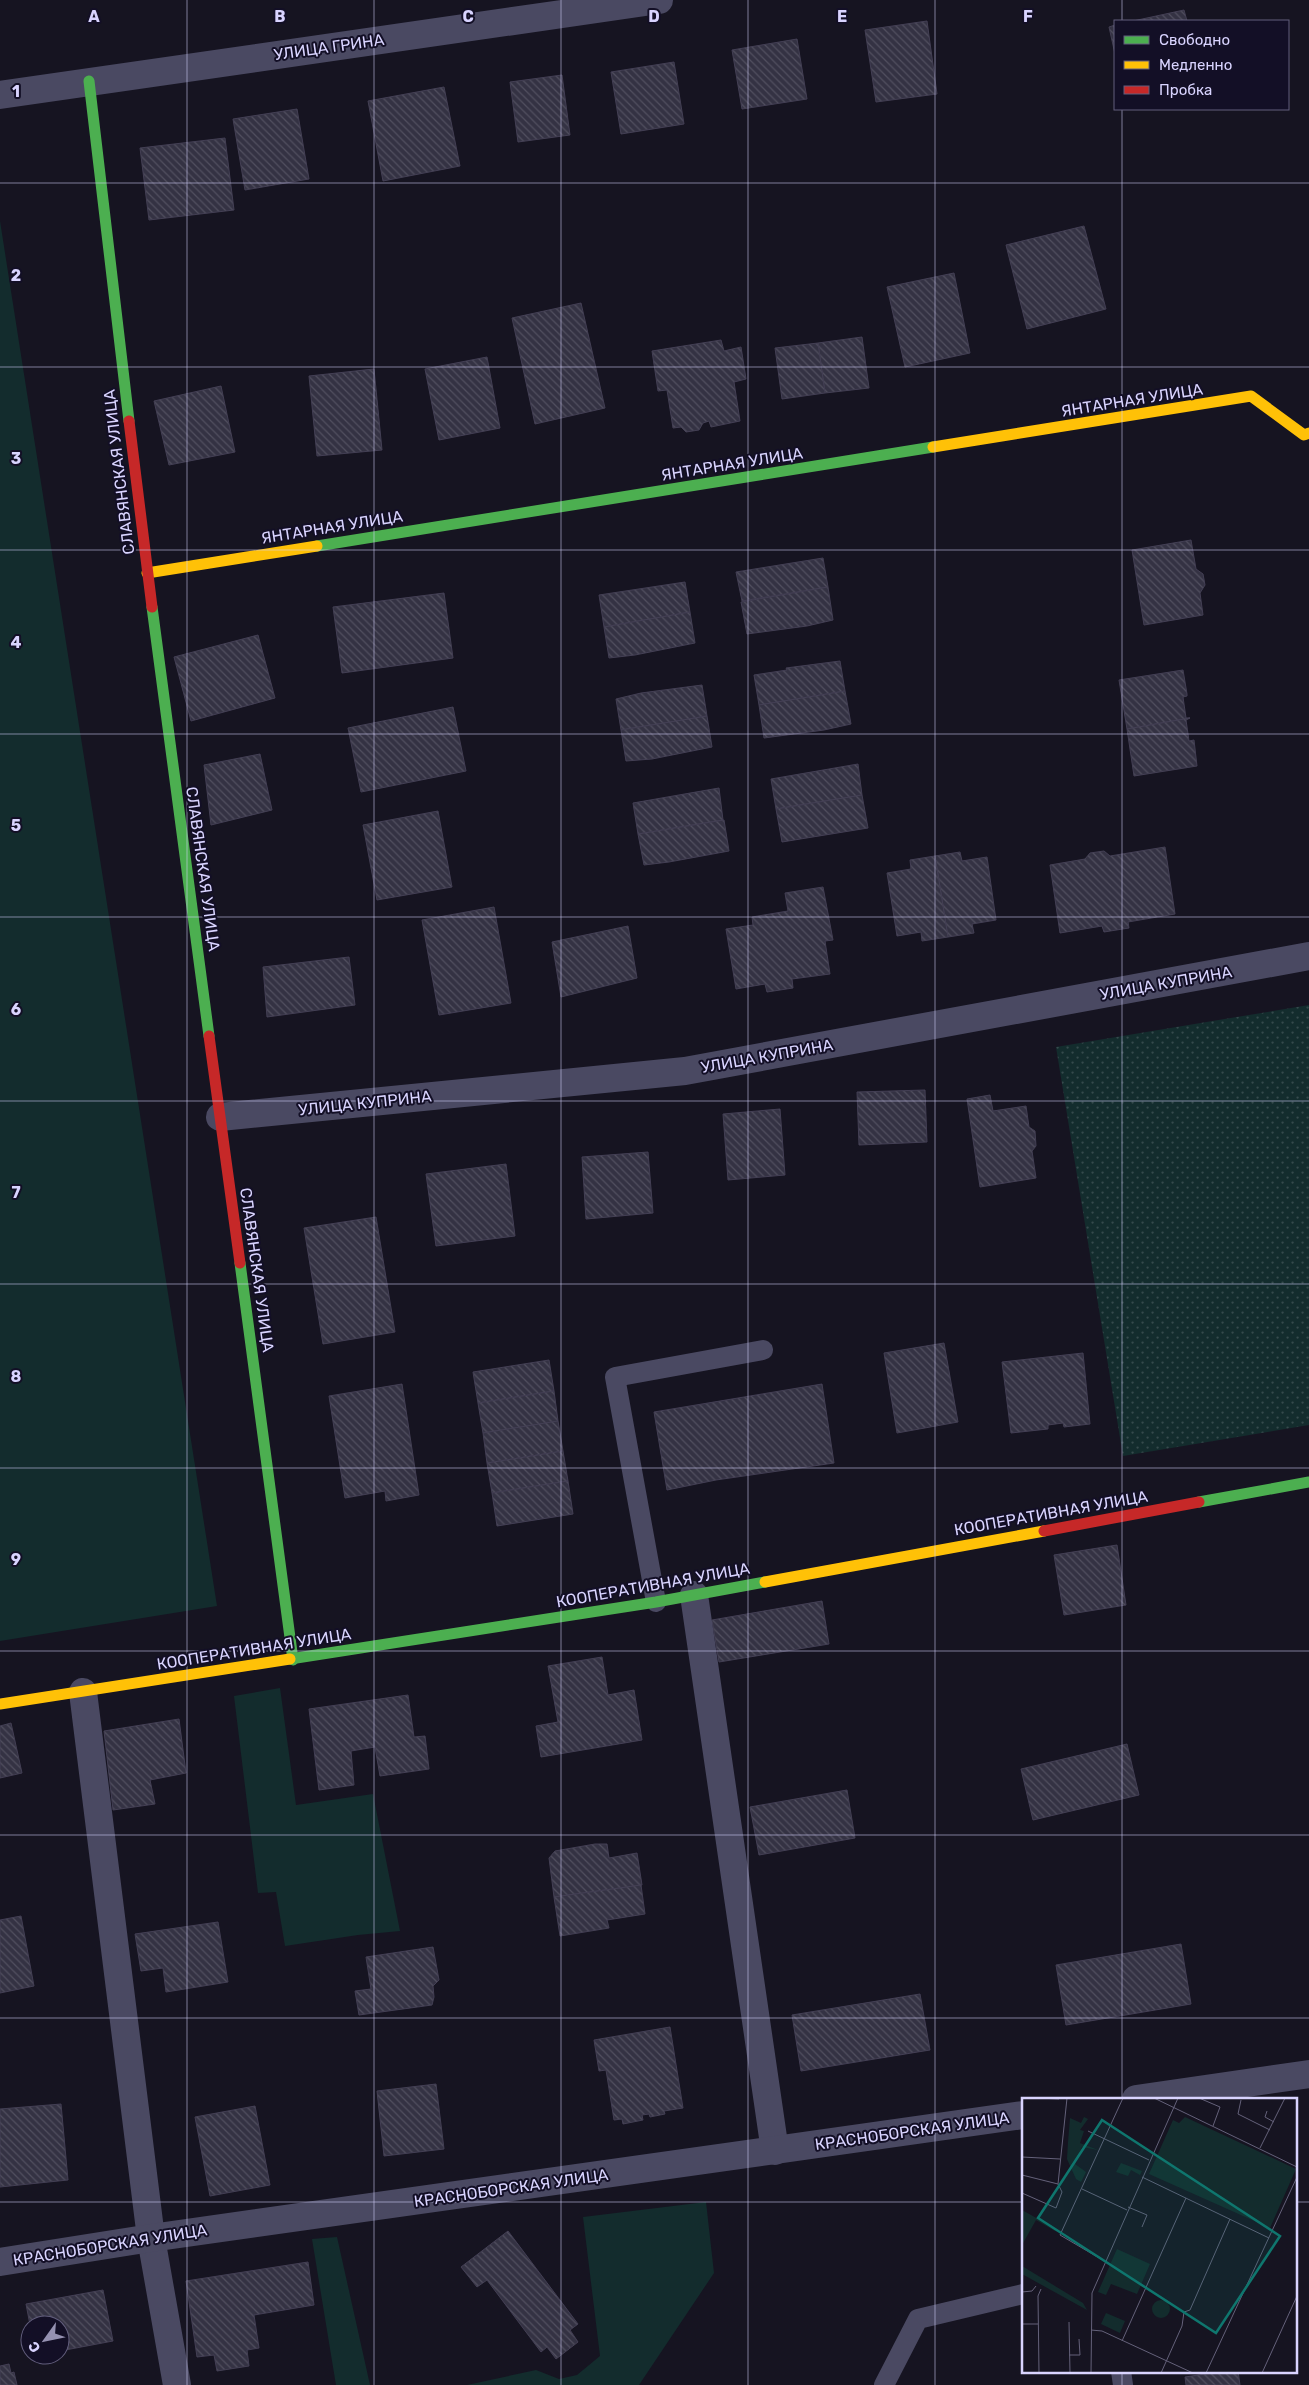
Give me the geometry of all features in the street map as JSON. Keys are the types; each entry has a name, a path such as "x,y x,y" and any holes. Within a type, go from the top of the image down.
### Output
{"street":[{"name":"УЛИЦА ГРИНА","path":"0,95 659,0"},
{"name":"СЛАВЯНСКАЯ УЛИЦА","path":"89,82 147,573 293,1660"},
{"name":"ЯНТАРНАЯ УЛИЦА","path":"147,573 1251,396 1304,435 1309,433"},
{"name":"УЛИЦА КУПРИНА","path":"220,1118 685,1071 1309,956"},
{"name":"КООПЕРАТИВНАЯ УЛИЦА","path":"0,1704 293,1660 656,1602 1309,1482"},
{"path":"694,1595 775,2151"},
{"path":"83,1692 151,2238 177,2385"},
{"path":"1143,2098 1309,2074"},
{"name":"КРАСНОБОРСКАЯ УЛИЦА","path":"0,2262 151,2238 1022,2115"}],"lane":[{"path":"656,1602 615,1377 763,1350"},
{"path":"884,2385 918,2318 1022,2294"},
{"path":"1121,2372 1123,2385"}],"green space":[{"path":"0,221 217,1606 0,1641"},
{"path":"1309,1005 1309,1425 1123,1456 1056,1047"},
{"path":"280,1688 296,1805 373,1794 400,1931 285,1946 276,1892 258,1893 234,1696"},
{"path":"706,2202 714,2273 639,2385 467,2385 536,2370 559,2379 577,2375 600,2356 583,2217"},
{"path":"337,2237 370,2385 336,2385 312,2239"}],"building":[{"path":"1184,10 1187,20 1138,20"},
{"path":"927,21 937,94 876,102 865,30"},
{"path":"1114,25 1114,50 1109,27"},
{"path":"797,39 807,99 742,109 732,50"},
{"path":"674,62 684,124 621,134 611,72"},
{"path":"562,75 570,135 518,142 510,82"},
{"path":"444,87 460,166 383,181 368,101"},
{"path":"297,109 309,179 245,190 233,119"},
{"path":"225,138 234,210 149,220 140,148"},
{"path":"1084,226 1106,309 1027,329 1006,245"},
{"path":"954,273 970,353 905,367 887,287"},
{"path":"581,303 605,408 535,424 512,318"},
{"path":"862,337 869,388 825,393 818,343"},
{"path":"721,340 724,351 741,347 746,379 734,382 740,421 711,427 709,421 703,423 699,430 686,432 681,427 673,428 667,390 658,391 652,351"},
{"path":"818,343 825,393 782,399 775,348"},
{"path":"487,357 500,428 439,440 425,369"},
{"path":"374,369 382,450 317,456 309,376"},
{"path":"221,386 235,452 169,465 154,401"},
{"path":"1191,540 1196,569 1203,574 1205,585 1200,593 1203,615 1144,625 1132,550"},
{"path":"823,558 828,587 742,601 736,572"},
{"path":"685,582 690,612 604,627 599,595"},
{"path":"828,587 833,620 807,626 747,634 741,602"},
{"path":"444,593 453,658 342,673 333,607"},
{"path":"690,612 695,643 635,655 609,658 604,627"},
{"path":"258,635 275,698 191,721 174,657"},
{"path":"840,661 845,691 759,705 754,675 787,670 786,668"},
{"path":"1183,670 1187,694 1187,696 1183,697 1186,718 1190,718 1127,729 1119,680"},
{"path":"702,685 707,716 621,730 616,699 641,693"},
{"path":"845,691 851,724 824,730 764,738 759,705"},
{"path":"453,707 466,771 361,792 348,728"},
{"path":"707,716 712,747 652,759 626,761 621,730"},
{"path":"1190,718 1186,720 1189,741 1194,740 1197,766 1134,776 1127,729"},
{"path":"260,754 272,810 211,825 204,765"},
{"path":"858,764 862,795 776,809 771,779"},
{"path":"719,788 723,820 638,834 633,803"},
{"path":"862,795 868,828 782,842 776,809"},
{"path":"438,811 452,887 377,900 363,825"},
{"path":"724,820 729,851 644,865 638,834"},
{"path":"1165,847 1175,914 1128,922 1129,928 1104,932 1102,926 1060,933 1050,865 1085,859 1090,853 1104,851 1110,856"},
{"path":"960,852 962,861 987,857 996,920 972,924 974,933 948,937 935,856"},
{"path":"935,856 948,937 922,941 921,932 897,936 887,873 911,869 910,860"},
{"path":"823,887 833,940 825,941 830,974 792,979 793,988 767,992 765,984 736,989 726,929 753,925 752,917 788,911 785,893"},
{"path":"494,907 511,1003 439,1015 422,920"},
{"path":"628,926 637,978 561,997 552,942"},
{"path":"349,957 355,1005 267,1017 263,967"},
{"path":"925,1090 927,1142 859,1145 857,1092"},
{"path":"990,1095 993,1111 1026,1106 1029,1127 1035,1131 1036,1146 1032,1151 1036,1178 980,1187 967,1099"},
{"path":"780,1109 785,1175 728,1180 723,1114"},
{"path":"648,1152 653,1213 586,1219 582,1157"},
{"path":"506,1164 515,1236 436,1246 426,1174"},
{"path":"376,1217 395,1332 323,1344 304,1228"},
{"path":"944,1343 958,1422 897,1433 884,1353"},
{"path":"1083,1353 1090,1424 1064,1427 1063,1423 1048,1425 1048,1429 1011,1433 1002,1362"},
{"path":"549,1360 554,1391 478,1403 473,1372"},
{"path":"402,1384 419,1495 386,1501 385,1491 345,1498 329,1396"},
{"path":"822,1384 834,1463 716,1480 667,1490 654,1412"},
{"path":"554,1391 558,1421 483,1433 478,1403"},
{"path":"558,1421 563,1451 487,1463 483,1433"},
{"path":"563,1451 568,1481 492,1493 487,1463"},
{"path":"568,1481 573,1514 497,1526 492,1493"},
{"path":"1117,1545 1126,1605 1064,1615 1054,1555"},
{"path":"822,1601 829,1644 719,1662 712,1620"},
{"path":"602,1657 608,1695 634,1690 642,1740 541,1757 536,1726 558,1722 548,1666"},
{"path":"408,1695 414,1737 425,1736 429,1769 380,1776 375,1747 351,1751 354,1785 319,1790 309,1709"},
{"path":"179,1719 186,1773 150,1780 155,1804 113,1810 104,1731"},
{"path":"11,1723 22,1773 0,1778 0,1726"},
{"path":"1127,1744 1139,1795 1033,1820 1021,1769"},
{"path":"847,1790 855,1838 759,1855 750,1807"},
{"path":"595,1844 607,1844 609,1858 637,1853 642,1885 554,1897 549,1858 555,1851"},
{"path":"641,1885 645,1914 607,1920 609,1928 560,1936 554,1897"},
{"path":"21,1916 34,1986 0,1993 0,1920"},
{"path":"218,1922 228,1982 166,1992 163,1968 141,1971 135,1934"},
{"path":"1181,1944 1191,2004 1066,2025 1056,1965"},
{"path":"433,1947 439,1980 433,1986 434,1997 432,2005 359,2015 355,1991 371,1989 366,1957"},
{"path":"920,1994 930,2050 801,2071 792,2015"},
{"path":"670,2027 683,2108 664,2111 665,2114 650,2117 649,2114 642,2115 643,2120 623,2124 622,2119 614,2120 606,2070 599,2071 594,2040"},
{"path":"436,2084 444,2149 384,2156 377,2091"},
{"path":"61,2104 68,2180 0,2187 0,2109"},
{"path":"255,2106 270,2185 210,2196 195,2117"},
{"path":"508,2231 578,2324 570,2330 578,2342 556,2359 547,2347 541,2352 487,2280 477,2287 461,2267"},
{"path":"308,2262 314,2305 254,2315 259,2348 247,2350 249,2366 217,2371 214,2355 197,2357 186,2281"},
{"path":"103,2290 113,2341 70,2349 70,2315 28,2315 26,2304"},
{"path":"9,2364 11,2373 14,2372 17,2385 0,2385 0,2366"},
{"path":"1218,2372 1238,2372 1240,2385 1186,2385 1185,2377"}],"traffic: fast":[{"path":"89,81 129,421"},
{"path":"317,546 933,447"},
{"path":"152,607 209,1036"},
{"path":"240,1263 293,1660"},
{"path":"1199,1502 1309,1482"},
{"path":"290,1659 656,1602 765,1582"}],"traffic: slow":[{"path":"933,447 1251,396 1304,435 1309,433"},
{"path":"147,573 317,546"},
{"path":"765,1582 1044,1531"},
{"path":"0,1704 290,1659"}],"traffic: jam":[{"path":"129,421 152,607"},
{"path":"209,1036 240,1263"},
{"path":"1044,1531 1199,1502"}]}
